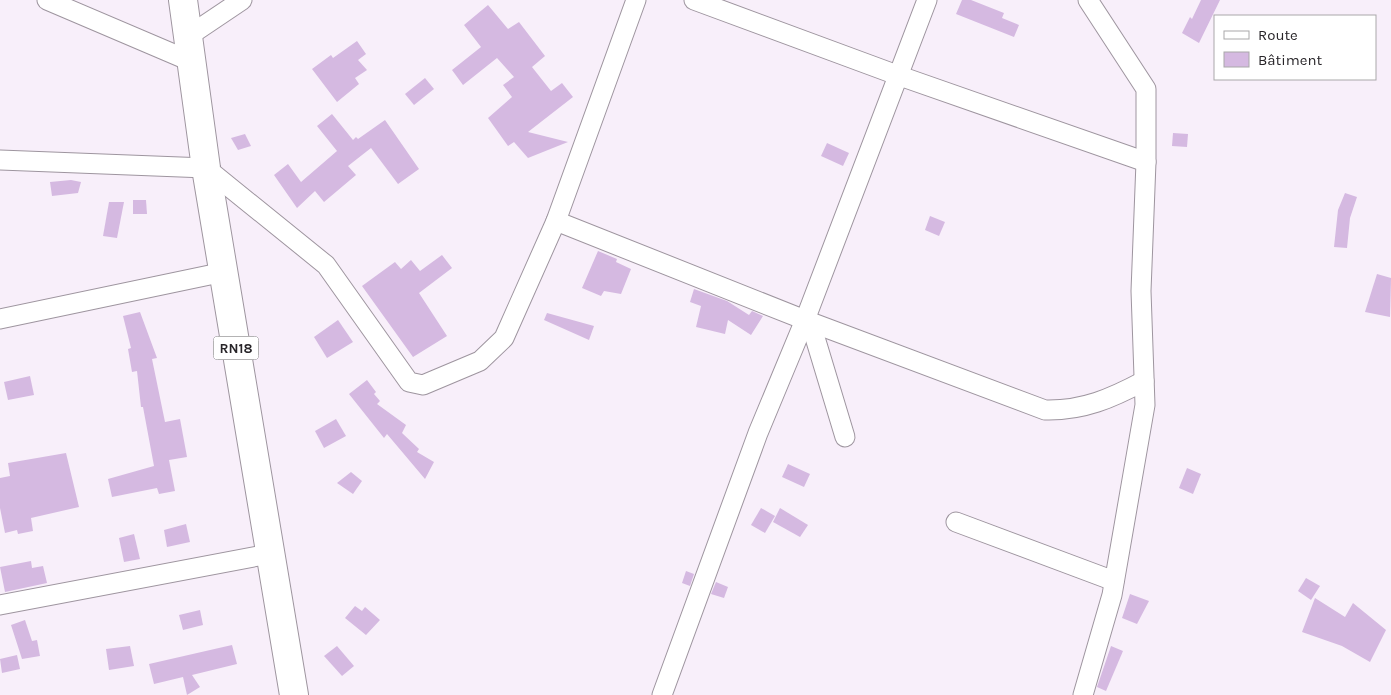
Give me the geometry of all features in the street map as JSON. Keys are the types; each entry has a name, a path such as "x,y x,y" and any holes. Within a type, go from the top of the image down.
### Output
{"main road":[{"name":"RN18","path":"183,0 206,168 294,695"}],"street":[{"path":"47,0 189,49 242,0"},
{"path":"0,160 206,168 326,264 409,382 416,385 423,384 480,361 504,338 556,221 636,0"},
{"path":"694,0 897,75 1146,162"},
{"path":"662,695 758,433 805,320 927,0"},
{"path":"1083,695 1114,581 1145,405 1141,291 1146,162 1146,89 1088,0"},
{"path":"556,221 805,320 1045,410 1083,408 1112,398 1144,382"},
{"path":"0,320 224,272"},
{"path":"805,320 813,331 845,436"},
{"path":"956,522 1114,581"},
{"path":"0,606 269,554"}],"building":[{"path":"962,0 971,0 1004,13 1002,18 1019,25 1014,37 956,14"},
{"path":"1201,0 1220,0 1199,43 1182,33 1190,17 1192,19"},
{"path":"488,5 508,29 519,22 545,56 532,67 551,91 562,83 573,97 528,132 568,142 528,158 514,142 508,146 488,118 512,97 503,85 514,77 497,58 463,85 452,70 481,47 464,25"},
{"path":"357,41 366,54 358,60 367,70 355,78 359,84 337,102 312,69 331,55 333,58"},
{"path":"425,78 434,89 414,105 405,94"},
{"path":"332,114 353,140 356,137 358,139 385,120 419,169 398,184 371,148 348,166 356,175 324,202 315,191 297,208 274,175 288,164 301,182 337,151 317,126"},
{"path":"1173,133 1188,134 1187,147 1172,146"},
{"path":"245,134 251,146 238,150 231,138"},
{"path":"827,143 849,153 843,166 821,156"},
{"path":"71,180 81,182 78,193 52,196 50,182"},
{"path":"1345,193 1357,197 1350,218 1347,248 1334,247 1338,210"},
{"path":"133,200 146,200 147,214 133,214"},
{"path":"109,202 124,202 117,238 103,236"},
{"path":"930,216 945,222 939,236 925,230"},
{"path":"598,251 617,259 616,262 631,269 621,294 604,291 601,296 582,288"},
{"path":"442,255 452,268 419,293 447,336 413,357 362,286 395,262 401,269 411,260 420,271"},
{"path":"1377,274 1391,278 1390,317 1365,312"},
{"path":"694,289 727,301 749,315 752,311 763,316 751,335 728,320 725,334 696,327 701,306 690,302"},
{"path":"140,312 157,358 152,359 165,422 180,419 187,457 169,460 175,491 159,494 157,488 112,497 108,479 154,466 143,407 141,407 137,371 132,372 128,349 131,348 123,316"},
{"path":"547,313 594,326 589,340 544,320"},
{"path":"338,320 353,342 327,358 314,337"},
{"path":"30,376 34,395 8,400 4,382"},
{"path":"367,380 380,401 377,404 406,425 402,433 419,449 417,452 434,462 425,479 387,434 384,438 349,394"},
{"path":"336,419 346,436 324,448 315,431"},
{"path":"66,453 79,507 31,518 33,531 18,534 17,530 5,533 0,508 0,478 10,476 8,463"},
{"path":"788,464 810,474 804,487 782,477"},
{"path":"1187,468 1201,474 1193,494 1179,488"},
{"path":"351,472 362,481 353,494 337,483"},
{"path":"761,508 775,516 765,533 751,525"},
{"path":"780,508 808,525 800,537 773,522"},
{"path":"186,524 190,542 167,547 164,530"},
{"path":"134,534 140,559 124,562 119,538"},
{"path":"31,561 32,568 43,566 47,583 5,592 0,567"},
{"path":"686,571 694,574 690,586 682,583"},
{"path":"1306,578 1320,586 1311,600 1298,591"},
{"path":"716,582 728,587 724,598 711,594"},
{"path":"1130,594 1149,601 1137,624 1122,618"},
{"path":"1315,598 1345,617 1353,603 1386,630 1370,662 1342,646 1302,632"},
{"path":"355,606 362,611 365,607 380,620 366,635 345,618"},
{"path":"200,610 203,625 183,630 179,615"},
{"path":"25,620 32,641 37,640 40,656 22,659 11,625"},
{"path":"232,645 237,664 192,675 200,687 187,695 183,677 154,684 149,664"},
{"path":"130,646 134,666 109,670 106,649"},
{"path":"337,646 354,666 342,676 324,656"},
{"path":"1111,646 1123,651 1106,691 1097,687"},
{"path":"17,655 20,669 2,673 0,659"}]}
